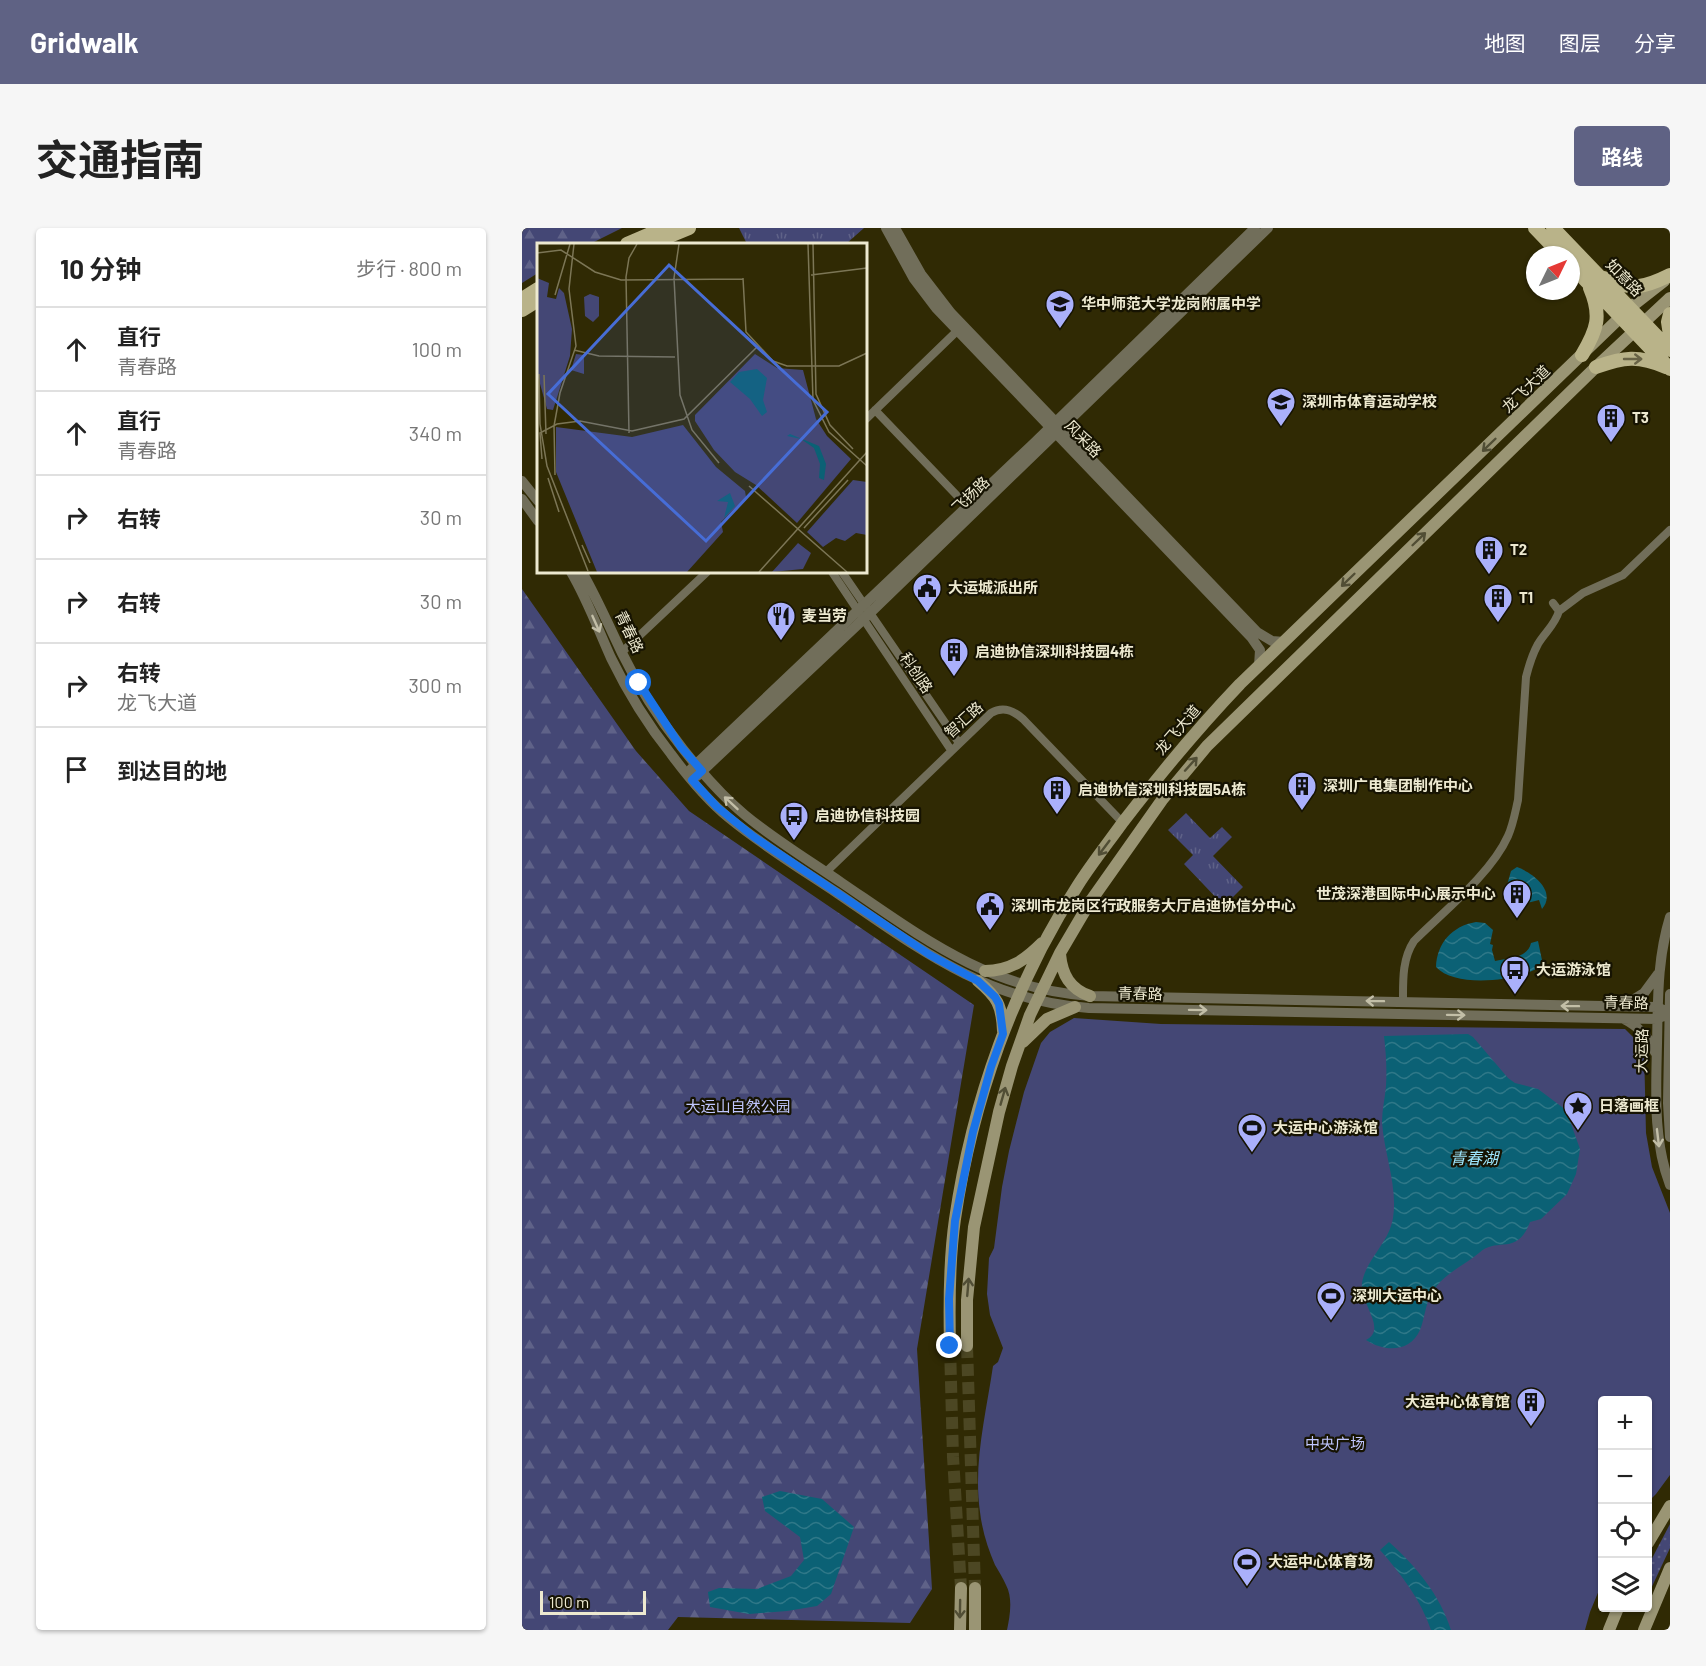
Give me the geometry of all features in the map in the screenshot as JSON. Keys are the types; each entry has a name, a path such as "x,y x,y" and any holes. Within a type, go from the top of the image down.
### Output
{"main road":[{"path":"629,243 664,228"},
{"path":"652,243 689,228"},
{"path":"1535,228 1552,246"},
{"name":"如意路","path":"1553,228 1593,279 1639,327 1670,369"},
{"name":"如意路","path":"1580,271 1593,279"},
{"path":"1582,355 1598,320 1593,279 1634,287 1644,286 1670,276"},
{"name":"龙飞大道","path":"950,1346 949,1299 952,1253 960,1187 976,1121 991,1067 1024,984 1077,885 1153,783 1196,731 1259,666 1626,313 1670,276"},
{"path":"522,299 537,290"},
{"path":"967,1346 967,1300 974,1227 999,1112 1018,1047 1037,1001 1060,953 1090,902 1162,800 1200,754 1596,367 1670,298"},
{"path":"522,310 537,301"},
{"path":"1670,314 1668,322 1670,335"},
{"name":"如意路","path":"1639,327 1670,350"},
{"path":"1596,367 1614,360 1639,357 1670,369"},
{"path":"1003,1034 999,1004 982,976 1018,964 1049,935"},
{"path":"1060,953 1066,979 1090,996"},
{"path":"1018,1047 1047,1018 1076,1007"},
{"path":"1652,1536 1670,1506"},
{"path":"1644,1630 1670,1568"},
{"path":"960,1630 961,1588"},
{"path":"975,1588 975,1630"},
{"path":"1609,1630 1616,1612"}],"street":[{"name":"风采路","path":"886,228 922,290 957,331 1057,427 1257,632 1272,641 1284,642"},
{"name":"风采路","path":"895,228 921,274 943,304 1251,637 1260,650 1259,666"},
{"name":"飞扬路","path":"864,612 968,506 1057,427 1256,228"},
{"name":"飞扬路","path":"690,776 1268,228"},
{"path":"867,418 957,331"},
{"path":"875,410 968,506"},
{"path":"522,481 537,500"},
{"path":"522,499 537,520"},
{"path":"1403,1002 1407,951 1414,941 1481,875 1507,838 1518,800 1526,677 1537,645 1556,621 1559,611 1583,593 1623,575 1670,530"},
{"name":"青春路","path":"571,573 620,675 658,737 717,807 754,837 930,955 982,976 1090,996 1403,1002 1670,1013"},
{"name":"青春路","path":"582,573 622,652 653,706 716,788 744,814 826,872 924,939 982,976 1019,996 1076,1007 1621,1012"},
{"path":"622,652 706,573"},
{"path":"833,573 864,612 959,743"},
{"path":"843,573 864,612"},
{"path":"1553,603 1559,611"},
{"name":"科创路","path":"864,612 951,750"},
{"name":"智汇路","path":"826,872 951,750 991,713 1002,709 1013,711 1023,719 1123,823"},
{"name":"大运路","path":"1670,917 1661,952 1657,1013 1658,1140 1670,1185"},
{"path":"1657,1059 1655,1050 1647,1037 1621,1012 1644,993 1659,971"},
{"name":"大运路","path":"1670,994 1668,1102 1670,1137"}],"green space":[{"path":"522,228 622,228 592,243 537,243 537,274 522,283"},
{"path":"739,228 864,228 847,243 746,243"},
{"name":"大运山自然公园","path":"522,589 636,751 689,811 974,1005 917,1349 932,1589 910,1623 678,1617 668,1630 522,1630"},
{"path":"1186,813 1210,838 1222,827 1232,837 1213,856 1243,887 1224,906 1184,864 1193,855 1168,830"},
{"name":"深圳大运中心","path":"1074,1018 1161,1024 1625,1029 1644,1048 1646,1133 1652,1167 1670,1213 1670,1475 1652,1498 1652,1396 1598,1396 1598,1593 1585,1630 1007,1630 1010,1596 986,1539 978,1494 981,1439 993,1366 998,1362 1003,1348 990,1315 987,1294 989,1258 994,1248 1002,1187 1024,1092 1041,1043 1050,1032"},
{"path":"1670,1524 1670,1548 1652,1586 1652,1558"}],"water":[{"path":"1517,867 1536,878 1545,889 1547,896 1542,909 1539,900 1523,904 1506,889 1511,871"},
{"path":"1476,922 1485,923 1493,930 1490,944 1493,945 1495,961 1522,954 1526,952 1531,943 1538,941 1543,965 1520,975 1489,980 1458,978 1445,974 1436,967 1439,950 1443,943 1460,927"},
{"name":"青春湖","path":"1468,1034 1508,1078 1515,1083 1538,1089 1566,1110 1580,1149 1576,1174 1567,1194 1541,1219 1530,1222 1519,1239 1513,1243 1486,1248 1440,1282 1432,1292 1416,1338 1396,1348 1381,1347 1366,1340 1372,1335 1374,1322 1364,1299 1362,1283 1368,1266 1391,1227 1393,1218 1394,1194 1382,1122 1386,1080 1384,1036"},
{"path":"780,1491 822,1499 854,1527 831,1594 817,1606 787,1611 749,1614 710,1607 708,1592 719,1588 757,1589 791,1576 804,1560 800,1537 765,1511 762,1497"},
{"path":"1389,1542 1409,1561 1434,1593 1451,1630 1431,1630 1410,1588 1380,1550"}],"tunnel":[{"path":"950,1345 953,1457 961,1588"},
{"path":"967,1346 975,1588"}],"place":[{"name":"华中师范大学龙岗附属中学","path":"1060,330"},
{"name":"深圳市体育运动学校","path":"1281,428"},
{"name":"T3","path":"1611,444"},
{"name":"T2","path":"1489,576"},
{"name":"大运城派出所","path":"927,614"},
{"name":"T1","path":"1498,624"},
{"name":"麦当劳","path":"781,642"},
{"name":"启迪协信深圳科技园4栋","path":"954,678"},
{"name":"深圳广电集团制作中心","path":"1302,812"},
{"name":"启迪协信深圳科技园5A栋","path":"1057,816"},
{"name":"启迪协信科技园","path":"794,842"},
{"name":"世茂深港国际中心展示中心","path":"1517,920"},
{"name":"深圳市龙岗区行政服务大厅启迪协信分中心","path":"990,932"},
{"name":"大运游泳馆","path":"1515,996"},
{"name":"日落画框","path":"1578,1132"},
{"name":"大运中心游泳馆","path":"1252,1154"},
{"name":"深圳大运中心","path":"1331,1322"},
{"name":"大运中心体育馆","path":"1531,1428"},
{"name":"大运中心体育场","path":"1247,1588"}],"route":[{"path":"639,683 681,747 702,771 692,780 728,817 754,837 930,955 978,981 989,990 999,1004 1002,1012 1003,1034 991,1067 973,1132 960,1187 955,1221 949,1299 950,1346"}],"park label":[{"name":"中央广场","path":"1335,1444"}]}
